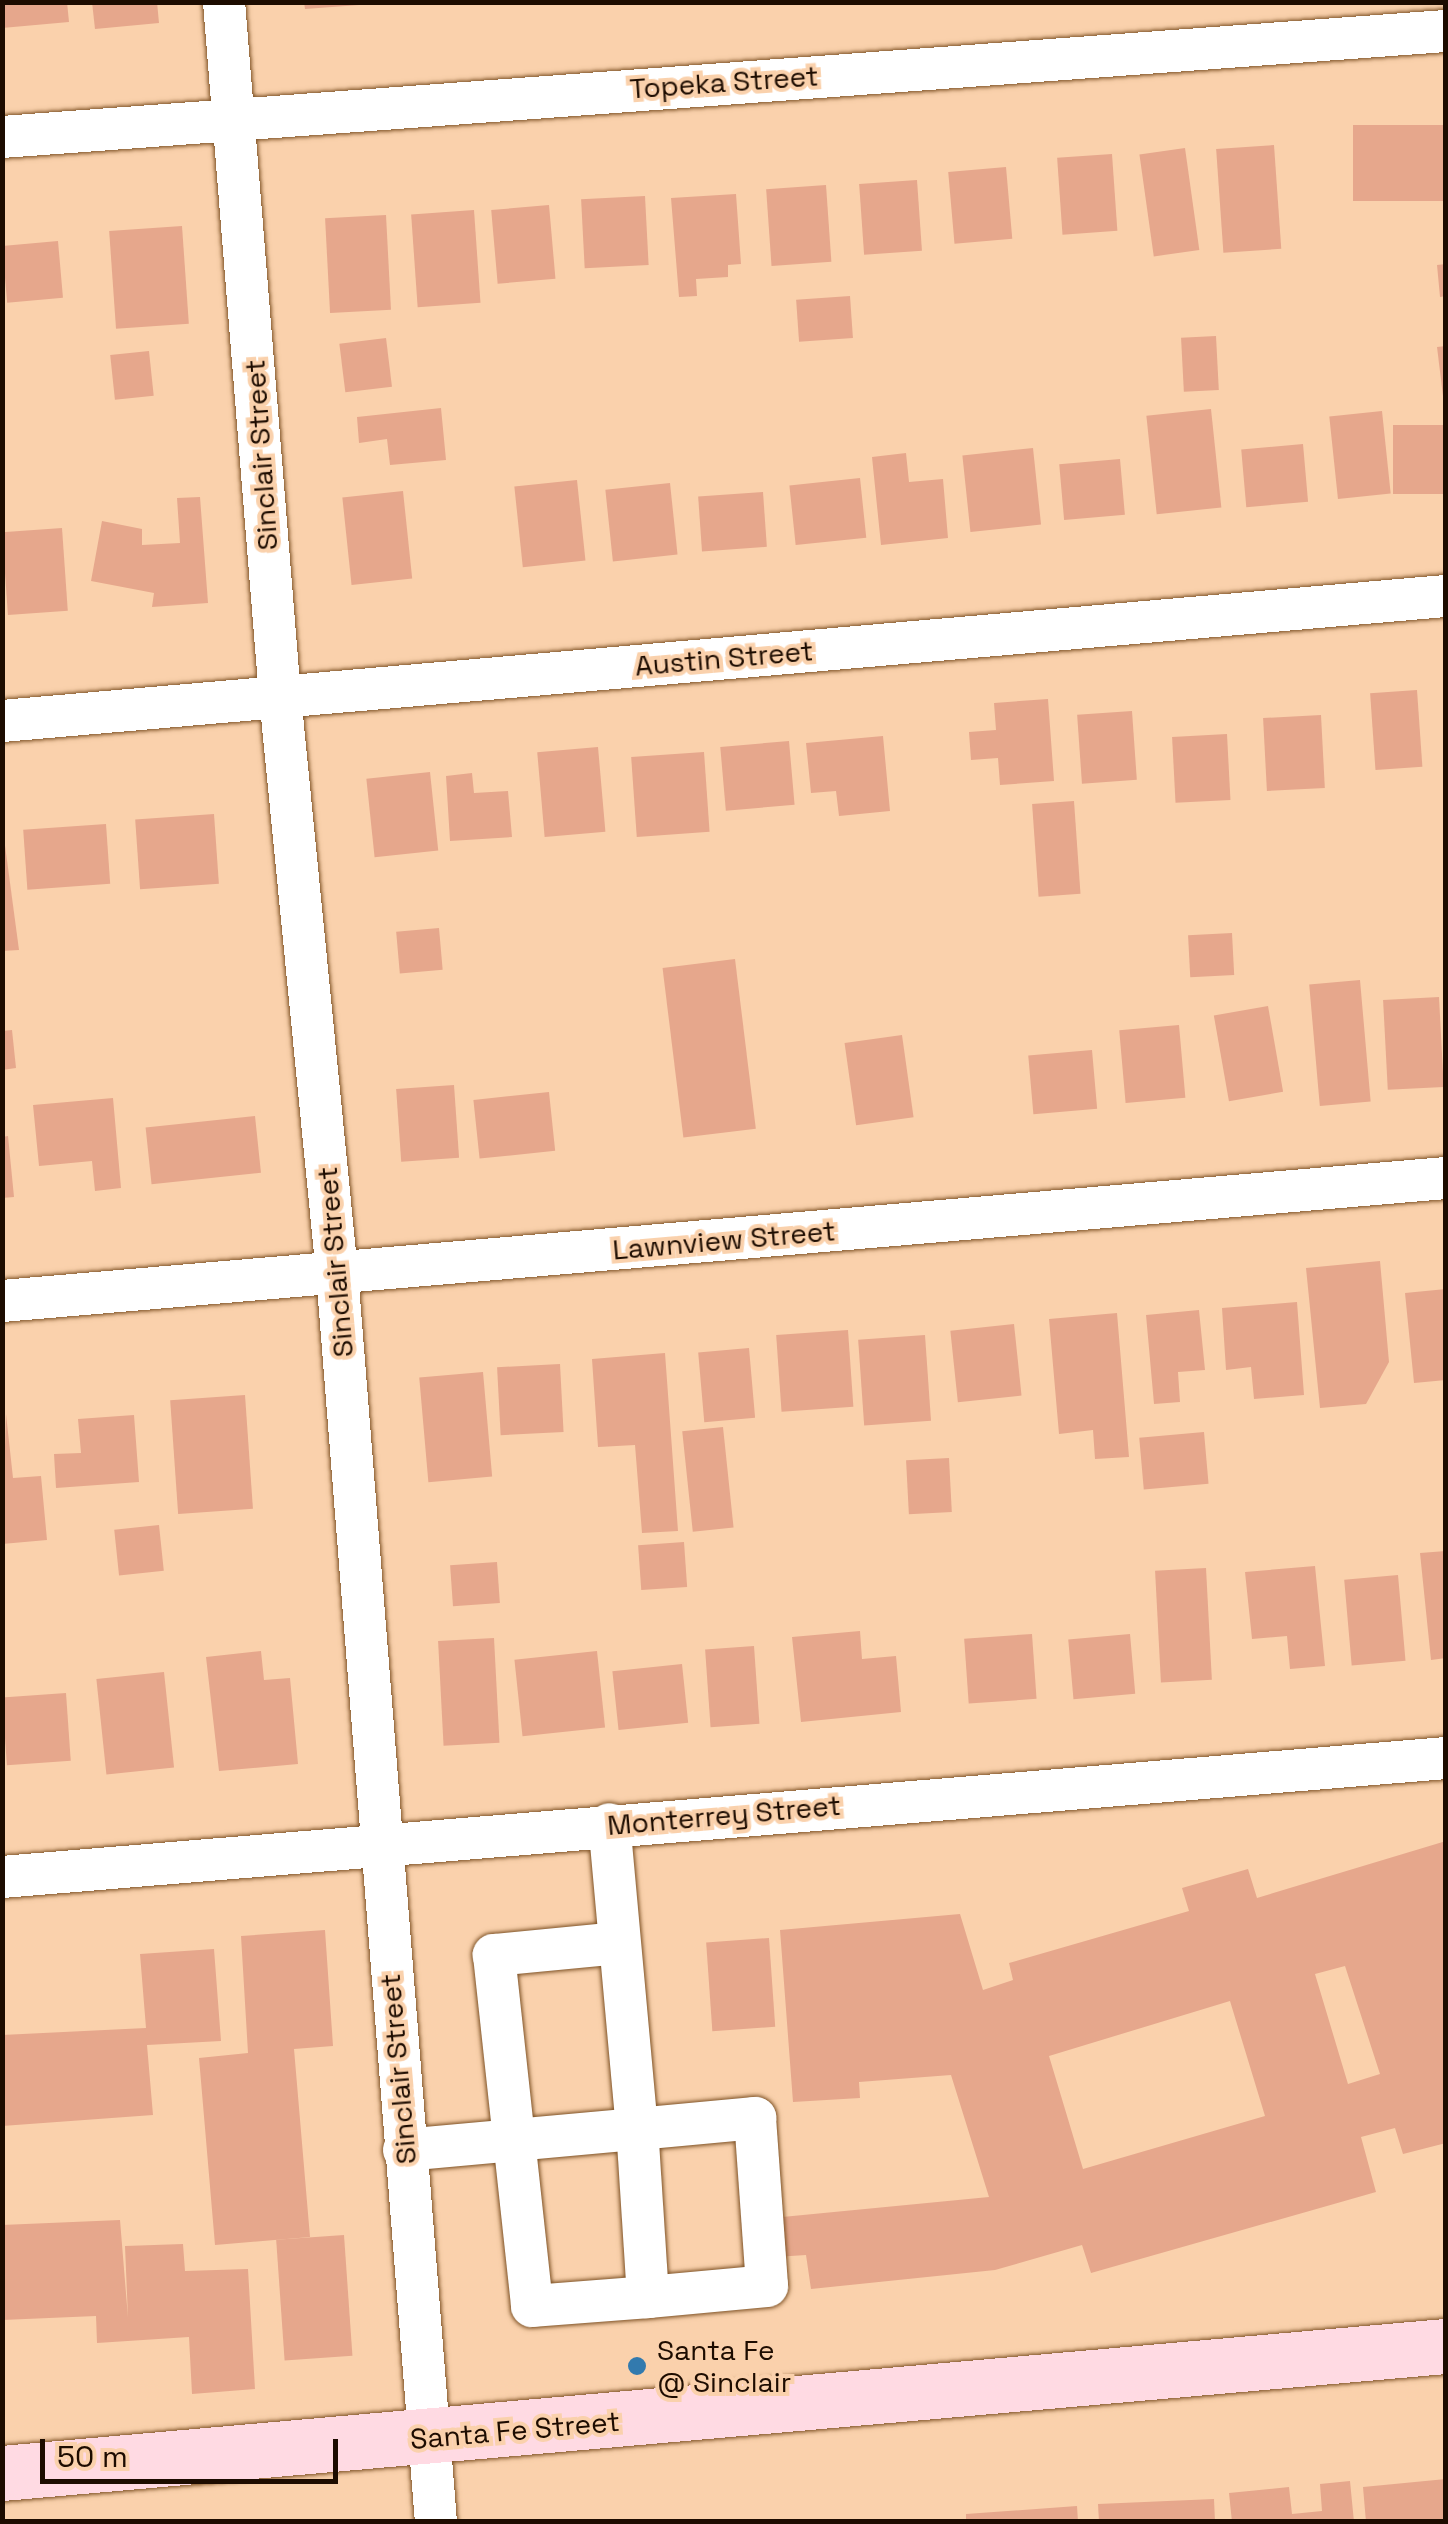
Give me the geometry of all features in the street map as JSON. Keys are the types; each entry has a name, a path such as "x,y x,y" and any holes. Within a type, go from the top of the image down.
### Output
{"main road":[{"name":"Santa Fe Street","path":"2,2473 1446,2346"}],"street":[{"name":"Sinclair Street","path":"224,2 280,696 337,1273 436,2522"},
{"name":"Topeka Street","path":"2,137 1446,31"},
{"name":"Austin Street","path":"2,721 1446,596"},
{"name":"Lawnview Street","path":"2,1301 1446,1178"},
{"name":"Monterrey Street","path":"2,1877 1446,1758"},
{"path":"609,1824 648,2297"},
{"path":"404,2150 515,2143 754,2118 767,2286 532,2306 515,2143 494,1956 619,1943"}],"building":[{"path":"2,2 67,2 69,22 2,28"},
{"path":"92,2 157,2 159,23 95,29"},
{"path":"304,2 359,2 359,5 305,9"},
{"path":"1353,125 1446,125 1446,201 1353,201"},
{"path":"1274,145 1281,249 1223,253 1216,149"},
{"path":"1185,148 1199,250 1154,256 1139,154"},
{"path":"1112,154 1117,231 1063,235 1057,158"},
{"path":"1006,167 1012,239 954,244 948,172"},
{"path":"917,180 922,251 864,255 859,184"},
{"path":"826,185 831,262 772,266 766,189"},
{"path":"736,194 741,264 728,265 728,277 696,279 697,296 679,297 671,198"},
{"path":"645,196 649,265 585,268 581,199"},
{"path":"549,205 555,279 498,284 491,210"},
{"path":"474,210 480,303 418,307 411,214"},
{"path":"386,215 391,310 330,313 325,218"},
{"path":"182,226 189,324 116,329 109,231"},
{"path":"58,241 63,298 7,303 2,246"},
{"path":"1446,264 1446,296 1440,297 1437,265"},
{"path":"850,296 853,338 799,342 796,300"},
{"path":"1216,336 1219,390 1184,392 1181,338"},
{"path":"386,338 392,387 345,392 339,344"},
{"path":"1446,346 1446,396 1443,396 1437,347"},
{"path":"149,351 154,396 115,400 110,355"},
{"path":"441,408 446,460 390,465 387,439 359,443 357,417"},
{"path":"1211,409 1221,507 1157,514 1146,416"},
{"path":"1382,411 1391,494 1338,499 1329,417"},
{"path":"1393,425 1446,425 1446,494 1393,494"},
{"path":"1303,444 1308,502 1246,507 1241,449"},
{"path":"1033,448 1041,525 970,532 962,455"},
{"path":"906,453 909,482 943,479 948,538 881,545 872,457"},
{"path":"1120,459 1125,515 1064,520 1059,464"},
{"path":"860,478 866,538 796,545 789,485"},
{"path":"577,480 585,561 523,567 514,487"},
{"path":"670,483 678,555 613,561 605,490"},
{"path":"403,491 412,579 352,585 342,497"},
{"path":"763,492 767,547 702,551 698,497"},
{"path":"200,497 208,603 152,607 154,593 91,581 102,521 142,529 142,545 180,543 177,498"},
{"path":"62,528 68,611 8,615 2,532"},
{"path":"1417,690 1422,767 1375,770 1370,693"},
{"path":"1048,699 1054,781 1000,785 998,758 971,760 969,732 996,730 994,703"},
{"path":"1132,711 1137,780 1082,784 1077,715"},
{"path":"1321,715 1325,788 1267,791 1263,718"},
{"path":"1227,734 1230,800 1176,803 1172,737"},
{"path":"883,736 890,811 839,816 836,791 811,793 806,743"},
{"path":"789,741 795,805 726,811 720,747"},
{"path":"598,747 605,832 545,837 537,752"},
{"path":"704,752 710,832 637,837 631,757"},
{"path":"430,772 438,851 375,857 366,779"},
{"path":"472,773 474,793 508,791 512,837 450,841 446,776"},
{"path":"1074,801 1080,894 1039,897 1032,804"},
{"path":"214,814 219,884 140,889 135,820"},
{"path":"2,823 19,950 2,951"},
{"path":"106,824 110,884 27,890 23,830"},
{"path":"439,928 443,970 400,974 396,932"},
{"path":"1232,933 1234,975 1190,977 1188,935"},
{"path":"735,959 756,1129 683,1138 663,968"},
{"path":"1360,980 1371,1102 1320,1106 1309,984"},
{"path":"1439,997 1444,1087 1388,1090 1383,1000"},
{"path":"1268,1006 1283,1092 1229,1101 1214,1016"},
{"path":"1179,1025 1185,1098 1126,1103 1119,1030"},
{"path":"12,1030 16,1068 2,1070 2,1031"},
{"path":"902,1035 914,1117 856,1125 845,1043"},
{"path":"1092,1050 1097,1109 1033,1114 1028,1056"},
{"path":"454,1085 459,1158 401,1162 396,1089"},
{"path":"549,1092 555,1151 480,1159 473,1100"},
{"path":"113,1098 121,1188 95,1191 92,1161 39,1166 33,1105"},
{"path":"255,1116 261,1173 152,1184 146,1127"},
{"path":"8,1136 14,1197 2,1198 2,1137"},
{"path":"1380,1261 1389,1362 1366,1404 1320,1408 1306,1268"},
{"path":"1446,1289 1446,1380 1414,1383 1405,1293"},
{"path":"1297,1302 1304,1395 1254,1399 1251,1367 1226,1370 1222,1308"},
{"path":"1199,1310 1205,1370 1178,1372 1180,1402 1154,1404 1146,1315"},
{"path":"1117,1313 1129,1457 1095,1459 1093,1430 1059,1434 1049,1319"},
{"path":"1014,1324 1022,1396 958,1402 950,1331"},
{"path":"848,1330 853,1407 782,1412 776,1335"},
{"path":"925,1335 931,1421 864,1425 858,1340"},
{"path":"749,1348 755,1418 704,1422 698,1352"},
{"path":"665,1353 678,1531 642,1533 635,1445 598,1447 592,1359"},
{"path":"560,1364 564,1432 501,1435 497,1367"},
{"path":"483,1372 492,1477 428,1482 419,1378"},
{"path":"245,1395 253,1509 178,1514 170,1400"},
{"path":"6,1414 13,1478 41,1476 47,1540 2,1544"},
{"path":"134,1415 139,1482 56,1488 54,1454 81,1453 78,1419"},
{"path":"723,1427 734,1527 693,1532 682,1431"},
{"path":"1204,1432 1209,1484 1144,1489 1139,1438"},
{"path":"949,1458 952,1512 909,1514 906,1460"},
{"path":"159,1525 164,1571 119,1575 114,1530"},
{"path":"684,1542 687,1587 641,1590 638,1545"},
{"path":"1446,1551 1446,1658 1431,1660 1420,1553"},
{"path":"497,1562 500,1603 453,1606 450,1565"},
{"path":"1315,1566 1325,1666 1290,1669 1287,1636 1252,1639 1245,1572"},
{"path":"1206,1568 1212,1680 1161,1683 1155,1571"},
{"path":"1398,1575 1405,1661 1352,1665 1344,1580"},
{"path":"860,1631 862,1659 896,1656 901,1712 801,1722 792,1637"},
{"path":"1032,1634 1037,1699 969,1704 964,1639"},
{"path":"1130,1634 1135,1694 1073,1699 1068,1639"},
{"path":"494,1638 499,1743 444,1746 438,1641"},
{"path":"754,1646 759,1724 711,1727 705,1649"},
{"path":"261,1651 264,1680 290,1678 298,1764 219,1771 206,1657"},
{"path":"597,1651 605,1728 523,1736 514,1660"},
{"path":"682,1664 688,1723 619,1730 612,1671"},
{"path":"164,1672 174,1767 106,1775 96,1679"},
{"path":"66,1693 71,1761 7,1765 2,1697"},
{"path":"1446,1841 1446,2143 1403,2154 1395,2128 1361,2137 1376,2192 1091,2273 1082,2245 995,2270 811,2289 806,2255 775,2257 772,2218 989,2197 951,2075 859,2082 860,2098 793,2102 780,1930 960,1914 983,1990 1013,1980 1009,1963 1189,1911 1182,1888 1248,1869 1257,1898","holes":["1345,1966 1380,2074 1348,2084 1315,1974","1230,2001 1265,2116 1083,2169 1049,2056"]},
{"path":"325,1930 333,2046 294,2049 310,2237 215,2245 199,2058 248,2053 241,1936"},
{"path":"769,1938 775,2027 712,2031 706,1942"},
{"path":"214,1949 221,2041 147,2045 153,2115 2,2126 2,2035 146,2028 140,1954"},
{"path":"120,2220 128,2318 125,2246 183,2244 185,2271 248,2269 255,2389 192,2394 189,2337 97,2343 96,2316 2,2320 2,2225"},
{"path":"344,2235 352,2356 285,2360 276,2240"},
{"path":"1446,2479 1446,2522 1366,2522 1363,2487"},
{"path":"1350,2481 1354,2522 1232,2522 1229,2493 1289,2487 1292,2514 1322,2511 1320,2484"},
{"path":"1214,2499 1215,2522 1099,2522 1098,2504"},
{"path":"1077,2506 1078,2522 966,2522 966,2514"}],"place":[{"name":"Santa Fe @ Sinclair","path":"637,2366"}]}
